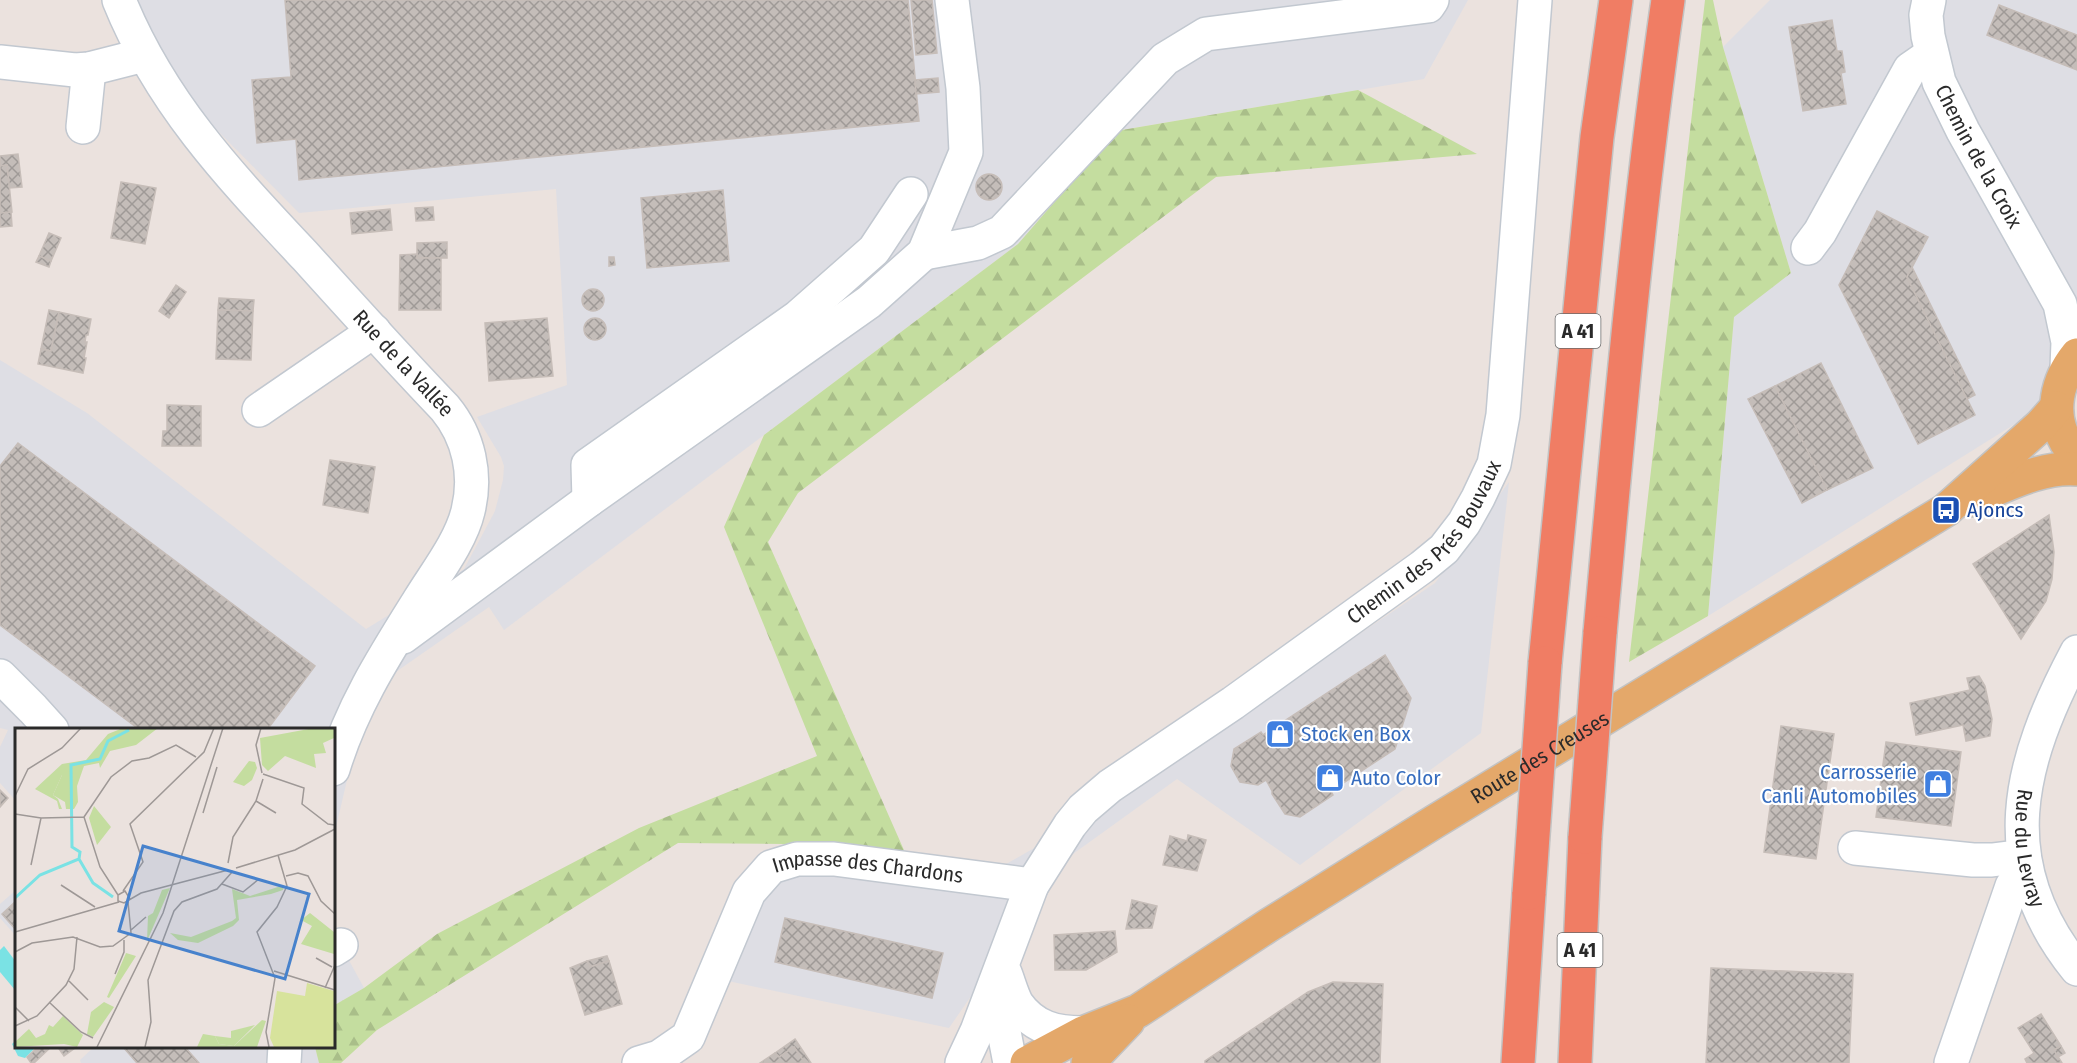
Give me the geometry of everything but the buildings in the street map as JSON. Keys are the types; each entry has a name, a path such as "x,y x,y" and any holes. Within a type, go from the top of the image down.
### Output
{"highway":[{"name":"A 41","path":"1518,1063 1545,663 1597,137 1616,0"},
{"name":"A 41","path":"1575,1063 1585,837 1600,633 1626,342 1651,121 1668,0"}],"main road":[{"path":"2072,361 2059,387 2056,408 2061,432 2077,457"},
{"name":"Route des Creuses","path":"1946,510 2041,425 2056,408"},
{"name":"Route des Creuses","path":"1027,1063 1086,1048 1269,925 1946,510 2036,474 2066,468 2077,469"}],"street":[{"name":"Rue de la Vallée","path":"119,0 144,55 187,122 237,183 455,420 470,454 472,471 468,511 463,525 449,552 361,695 334,766"},
{"path":"390,647 590,500 869,302 924,253 966,152 963,88 952,0"},
{"path":"924,253 978,243 1002,232 1165,59 1206,34 1428,6 1432,0"},
{"name":"Chemin des Prés Bouvaux","path":"1015,927 1032,885 1070,825 1083,809 1110,786 1233,703 1422,567 1444,549 1464,523 1494,464 1503,415 1535,0"},
{"name":"Chemin de la Croix","path":"1923,2 1932,57 1939,82 2027,248 2069,308 2068,342 2072,361"},
{"path":"0,62 75,70 89,69 144,55"},
{"path":"1808,248 1820,232 1910,69 1932,57"},
{"path":"83,127 89,69"},
{"path":"590,500 588,465 798,317 874,250 911,194"},
{"path":"259,410 374,331"},
{"name":"Rue du Levray","path":"2077,652 2044,719 2035,744 2022,809 2025,864 2043,919 2061,949 2077,969"},
{"path":"0,676 50,728"},
{"path":"1855,848 2025,864 2012,886 1951,1063"},
{"name":"Impasse des Chardons","path":"639,1063 659,1057 688,1037 749,892 771,867 796,859 834,859 1032,885"},
{"path":"1010,1063 1000,1011 1005,972 1015,927"},
{"path":"962,1063 977,1031 1015,927"},
{"path":"1005,972 1016,1003 1034,1022 1086,1048"}],"shaded area":[{"path":"136,0 1468,0 1424,79 1115,131 1018,244 764,435 504,630 489,607 390,676 351,763 334,836 334,728 15,728 15,800 0,783 0,747 8,730 0,728 0,360 87,413 366,629 464,569 495,511 504,466 477,417 567,385 556,189 299,213 203,116 151,34"},
{"path":"1770,0 2077,0 2077,385 1708,616 1734,316 1791,273 1723,47"},
{"path":"1509,482 1481,733 1300,865 1177,779 1066,859 949,1028 728,981 785,844 1001,867 1090,816 1435,583"},
{"path":"15,891 15,935 0,918 0,904"},
{"path":"334,933 364,988 334,1005"},
{"path":"93,1048 315,1048 319,1063 81,1063 80,1060"}],"green space":[{"path":"1705,0 1713,0 1723,47 1791,273 1734,317 1708,616 1629,662"},
{"path":"1358,90 1477,154 1216,177 798,493 768,542 907,857 785,844 678,843 377,1030 341,1063 319,1063 315,1048 334,1048 334,1005 364,988 437,934 639,828 817,756 724,527 764,435 1018,244 1116,131"}],"water":[{"path":"4,946 15,961 15,990 0,972 0,950"},
{"path":"15,1041 15,1048 35,1048 25,1058 18,1056 12,1044"}],"place":[{"name":"Ajoncs","path":"1946,510"},
{"name":"Stock en Box","path":"1280,734"},
{"name":"Auto Color","path":"1330,778"},
{"name":"Carrosserie Canli Automobiles","path":"1938,784"}]}
